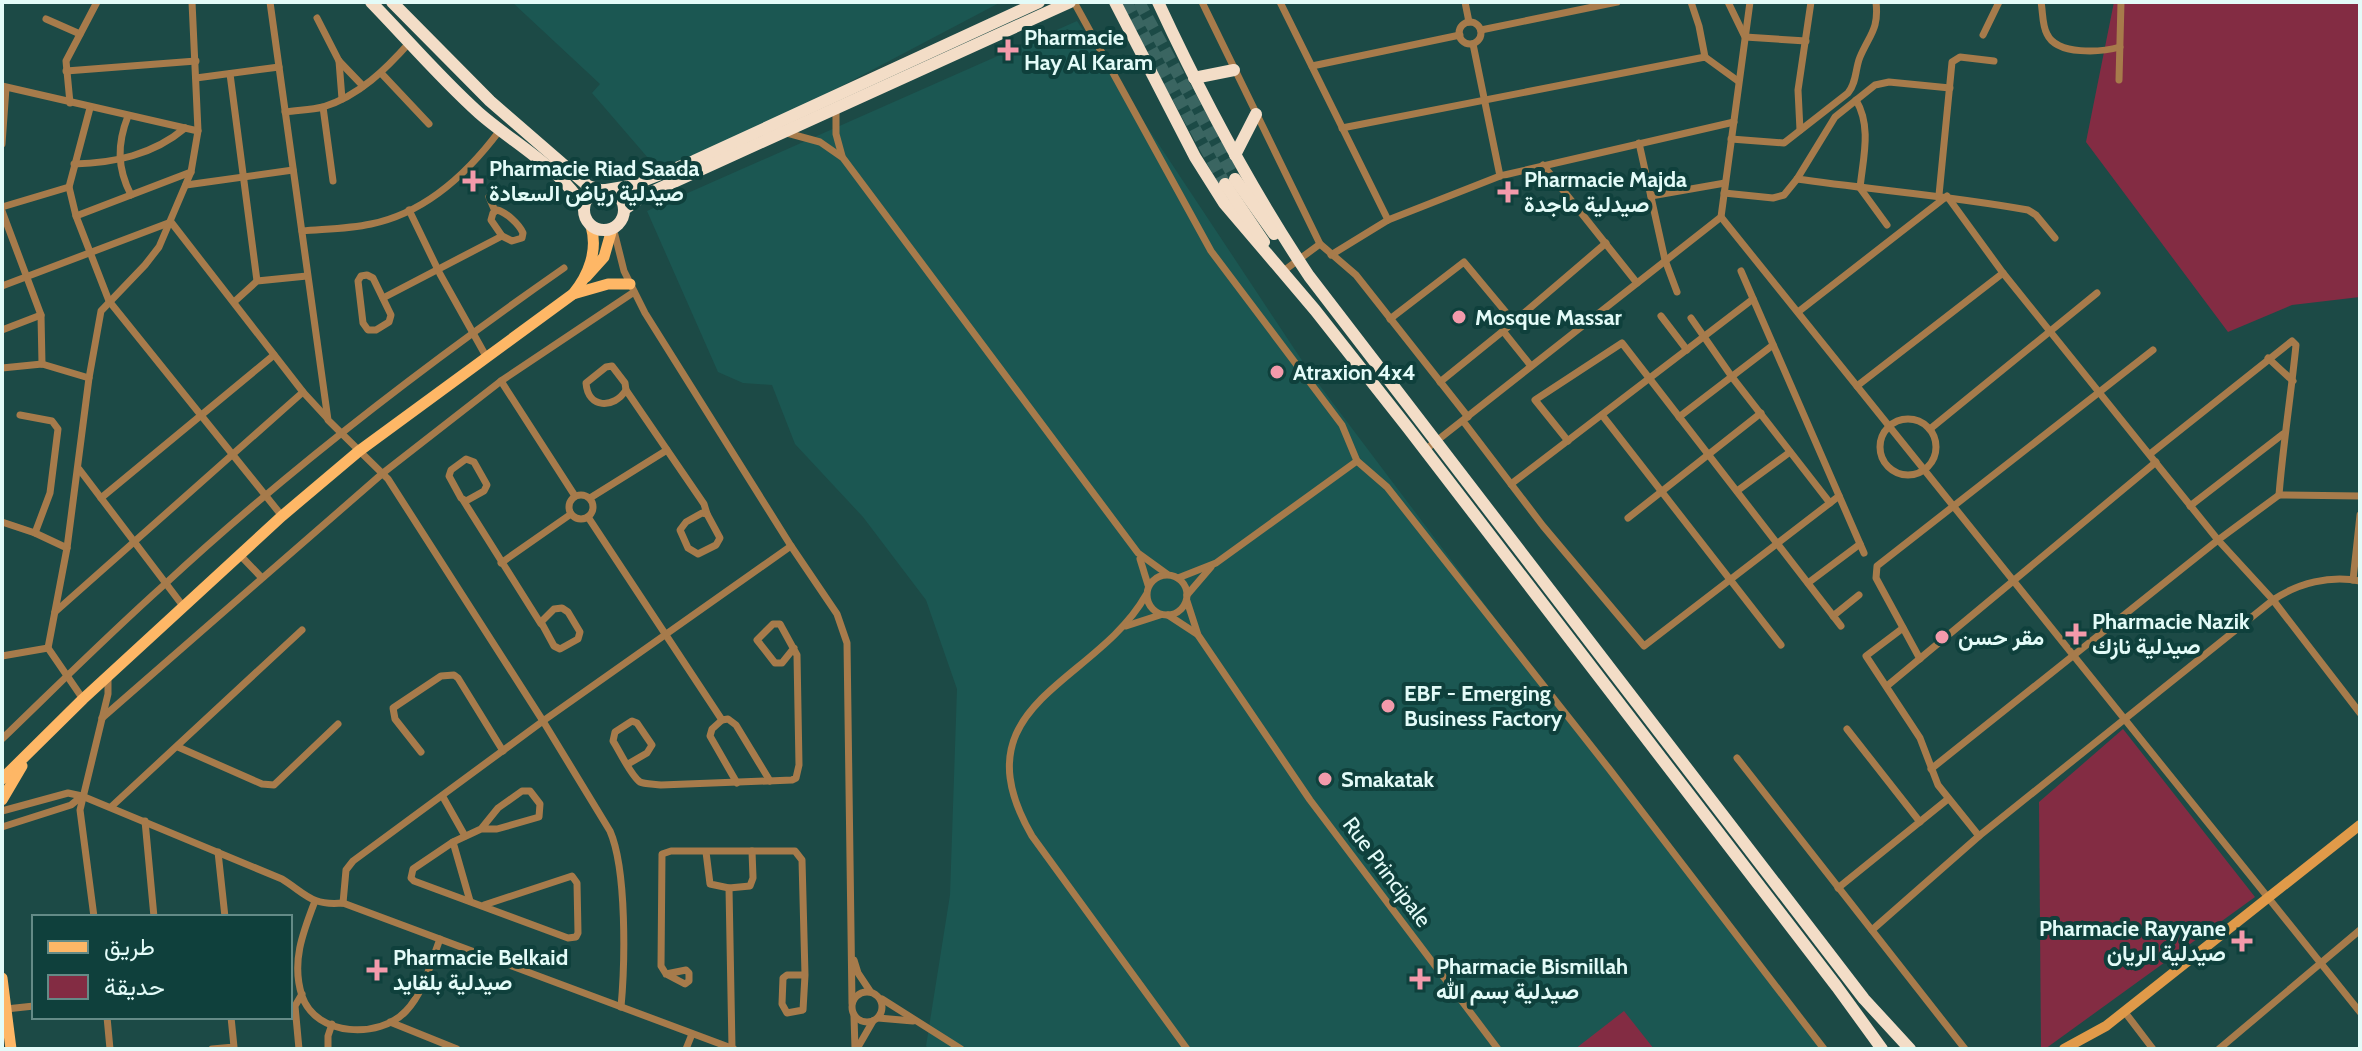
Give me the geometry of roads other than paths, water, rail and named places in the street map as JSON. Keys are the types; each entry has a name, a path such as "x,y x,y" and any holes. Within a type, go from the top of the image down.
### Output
{"highway":[{"path":"371,2 478,112 556,175 577,196 584,208"},
{"path":"392,2 490,101 588,186 618,195 625,209"},
{"path":"1039,2 694,161 630,186 603,190 589,196 584,215 591,226 601,230 612,229 621,222 625,209 643,196 1072,2"},
{"path":"1115,2 1204,172 1241,225 1425,450 1882,1049"},
{"path":"1158,2 1235,155 1299,260"},
{"path":"1169,2 1169,25"},
{"path":"1194,78 1234,70"},
{"path":"1235,155 1256,114"},
{"path":"1282,272 1230,182 1299,260 1864,999 1910,1049"}],"main road":[{"path":"585,277 594,244 591,226"},
{"path":"2,779 83,699 282,516 359,451 573,294 604,257 612,229"},
{"path":"573,294 608,284 632,288"},
{"path":"2,800 26,757"},
{"path":"2,978 11,1049"}],"street":[{"path":"70,103 66,61 97,2"},
{"path":"83,699 48,648 79,469 89,378 99,320 109,301 145,265 171,222 191,172 198,131 192,2"},
{"path":"270,2 328,420"},
{"path":"1072,2 1211,251 1342,425 1357,461 1387,487 1824,1049"},
{"path":"1202,2 1320,244 1356,275 1440,382 1511,484 1644,646 1839,496"},
{"path":"1283,2 1388,220"},
{"path":"1465,2 1469,22"},
{"path":"1481,30 1617,2"},
{"path":"1691,2 1705,57 1738,81"},
{"path":"1728,2 1745,37"},
{"path":"1425,450 1721,217 1750,2"},
{"path":"1800,130 1798,90 1811,2"},
{"path":"1731,139 1791,141 1800,130 1851,90 1860,57 1874,33 1876,2"},
{"path":"1983,35 1999,2"},
{"path":"2041,2 2046,33 2052,41 2084,51 2120,47"},
{"path":"2119,80 2121,2"},
{"path":"317,18 339,61 363,86"},
{"path":"46,19 80,34"},
{"path":"1469,22 1478,24 1481,30 1481,37 1473,44 1463,41 1460,35 1462,25 1469,22"},
{"path":"1312,66 1460,35"},
{"path":"1745,37 1806,41"},
{"path":"285,112 323,107 342,99 381,73 410,42"},
{"path":"1473,44 1500,176"},
{"path":"1342,128 1705,57"},
{"path":"1994,61 1957,57 1952,62 1943,195 2190,506 2273,600 2360,713"},
{"path":"66,71 196,61"},
{"path":"339,61 342,99"},
{"path":"196,78 279,67"},
{"path":"381,73 429,124"},
{"path":"230,74 257,281"},
{"path":"1724,193 1777,198 1787,192 1835,117 1875,85 1885,82 1950,88"},
{"path":"2,144 4,87 198,131"},
{"path":"1856,100 1866,128 1860,188 1887,225"},
{"path":"323,107 333,181"},
{"path":"90,108 69,187 76,216 109,301 282,516"},
{"path":"836,108 836,134 843,158 1138,553 1145,569 1151,607 1165,615"},
{"path":"128,116 119,145 119,160 131,195"},
{"path":"1331,255 1388,220 1500,176 1734,122"},
{"path":"74,164 119,160 164,144 185,128"},
{"path":"302,231 372,224 409,210 436,195 460,176 500,130"},
{"path":"785,133 812,139 843,158"},
{"path":"1639,143 1665,260 1677,292"},
{"path":"1543,165 1637,283"},
{"path":"186,185 293,170"},
{"path":"76,216 191,172"},
{"path":"1797,179 1943,195 2028,210 2055,238"},
{"path":"1651,196 1725,183"},
{"path":"42,364 41,315 2,209 69,187"},
{"path":"1798,312 1943,195"},
{"path":"489,197 495,211 491,220 502,236 515,241 522,238 523,233 502,211 495,211"},
{"path":"409,210 487,358"},
{"path":"1721,217 2360,1012"},
{"path":"2,286 171,222"},
{"path":"171,222 303,392 340,433 383,473 543,721 616,843 622,889 621,1007"},
{"path":"612,229 632,288 791,546 837,614 847,643 852,1003 857,1049"},
{"path":"383,298 502,236"},
{"path":"1440,382 1606,243"},
{"path":"1282,272 1320,244"},
{"path":"1390,319 1464,262 1514,322"},
{"path":"2,739 165,583 340,433 472,332 564,268"},
{"path":"1741,271 1864,553"},
{"path":"1857,386 2003,273"},
{"path":"367,275 373,278 383,298 391,312 389,322 376,330 368,330 363,323 357,284 359,278 367,275"},
{"path":"234,302 257,281 307,276"},
{"path":"102,718 383,473 501,381 632,288"},
{"path":"1930,429 2097,293"},
{"path":"1511,484 1753,299"},
{"path":"2,330 41,315"},
{"path":"1661,316 1687,350"},
{"path":"1691,318 1732,377 1830,503"},
{"path":"1503,331 1531,366"},
{"path":"2150,454 2289,341 2294,342 2293,381 2283,434 2279,495"},
{"path":"1568,441 1535,400 1622,343 1841,626"},
{"path":"1679,417 1773,345"},
{"path":"1920,659 1876,578 1876,568 2153,350"},
{"path":"101,498 274,355"},
{"path":"2268,358 2293,381"},
{"path":"2,368 42,364 89,378"},
{"path":"626,390 604,405 593,400 585,386 589,378 612,366 704,504 720,540 702,553 694,553 682,539 680,530 700,513 707,514"},
{"path":"501,381 575,496"},
{"path":"55,612 303,392"},
{"path":"1628,518 1761,413"},
{"path":"20,415 52,421 58,429 50,493 35,533"},
{"path":"1602,415 1781,645"},
{"path":"1910,419 1930,429 1936,451 1925,470 1915,475 1904,475 1886,465 1879,445 1882,434 1889,426 1899,420 1910,419"},
{"path":"2190,506 2283,434"},
{"path":"590,498 667,450"},
{"path":"1737,491 1790,452"},
{"path":"463,500 472,499 487,485 474,462 469,459 453,468 449,474 450,481 501,563 541,624 558,649 579,636 568,612 562,608 554,609 543,617 541,624"},
{"path":"1178,578 1216,563 1357,461"},
{"path":"1887,686 2156,462"},
{"path":"79,469 183,606"},
{"path":"1931,769 2279,495 2360,496"},
{"path":"575,496 590,498 594,506 588,517 581,519 571,514 569,506 575,496"},
{"path":"501,563 571,514"},
{"path":"1872,930 1979,836 2273,600 2315,581 2357,580 2360,515"},
{"path":"588,517 722,720"},
{"path":"2,522 67,548"},
{"path":"1808,583 1860,544"},
{"path":"343,903 346,870 353,861 543,721 791,546"},
{"path":"1138,553 1167,574 1178,578 1185,585 1187,598"},
{"path":"239,554 261,577"},
{"path":"1124,627 1179,611 1216,563"},
{"path":"1167,574 1155,578 1124,627 1048,691 1022,722 1012,746 1008,769 1017,812 1032,836 1187,1049"},
{"path":"1833,616 1859,595"},
{"name":"Rue Principale","path":"1187,598 1198,635 1310,800 1498,1049"},
{"name":"Rue Principale","path":"1165,615 1198,635"},
{"path":"628,764 647,753 652,745 637,723 632,721 615,732 613,741 628,764 642,783 792,780 797,773 799,674 794,648 780,624 773,624 757,640 775,663 782,663 794,648"},
{"path":"1903,628 1866,656 1920,738 1931,769 1948,799 1979,836"},
{"path":"111,807 302,630"},
{"path":"2,656 48,648"},
{"path":"421,752 395,719 393,708 448,674 458,678 503,751"},
{"path":"94,915 80,810 108,694 108,676"},
{"path":"737,783 710,736 712,729 722,720 728,719 736,725 770,781"},
{"path":"178,747 262,784 274,785 338,724"},
{"path":"1847,729 1920,822"},
{"path":"1737,758 1965,1049"},
{"path":"481,829 498,808 522,791 530,791 540,804 539,817 497,829 481,829 465,836 413,869 411,878 568,938 576,937 578,933 577,883 572,876 484,905"},
{"path":"2,811 68,793 82,796 282,879 301,895 315,901 343,903 733,1048 729,888"},
{"path":"2,827 71,805 82,796"},
{"path":"443,797 465,836"},
{"path":"1838,888 1948,799"},
{"path":"145,821 154,915"},
{"path":"2064,1049 2096,1032 2124,1011 2360,825"},
{"path":"453,842 470,901"},
{"path":"666,974 660,956 660,857 666,851 795,851 801,856 805,975 803,1010 787,1013 782,1004 783,978 787,975 805,975"},
{"path":"706,852 710,884 729,888 750,886 753,878 752,851"},
{"path":"218,852 225,915"},
{"path":"315,901 301,936 294,971 307,1006 332,1024 356,1030 371,1029 405,1012 414,1001 440,939"},
{"path":"2219,1049 2360,930"},
{"path":"292,933 301,936"},
{"path":"852,950 858,973 870,991 961,1049"},
{"path":"852,1003 859,994 870,991"},
{"path":"299,1049 295,1006 302,994"},
{"path":"857,1049 865,1031 883,1008 880,997"},
{"path":"6,1009 32,1006"},
{"path":"2124,1011 2153,1049"},
{"path":"854,1014 862,1021 903,1018 926,1025"},
{"path":"107,1019 110,1049"},
{"path":"212,1049 234,1048 231,1019"},
{"path":"390,1022 457,1049"},
{"path":"328,1049 332,1024"},
{"path":"686,1049 692,1034"}],"tunnel":[{"path":"1126,2 1225,184"},
{"path":"1139,2 1235,179"}],"place":[{"name":"Pharmacie Hay Al Karam","path":"1008,50"},
{"name":"Pharmacie Riad Saada صيدلية رياض السعادة","path":"473,181"},
{"name":"Pharmacie Majda صيدلية ماجدة","path":"1508,192"},
{"name":"Mosque Massar","path":"1459,317"},
{"name":"Atraxion 4x4","path":"1277,372"},
{"name":"Pharmacie Nazik صيدلية نازك","path":"2076,634"},
{"name":"مقر حسن","path":"1942,637"},
{"name":"EBF - Emerging Business Factory","path":"1388,706"},
{"name":"Smakatak","path":"1325,779"},
{"name":"Pharmacie Rayyane صيدلية الريان","path":"2242,941"},
{"name":"Pharmacie Belkaid صيدلية بلقايد","path":"377,970"},
{"name":"Pharmacie Bismillah صيدلية بسم الله","path":"1420,979"}]}
